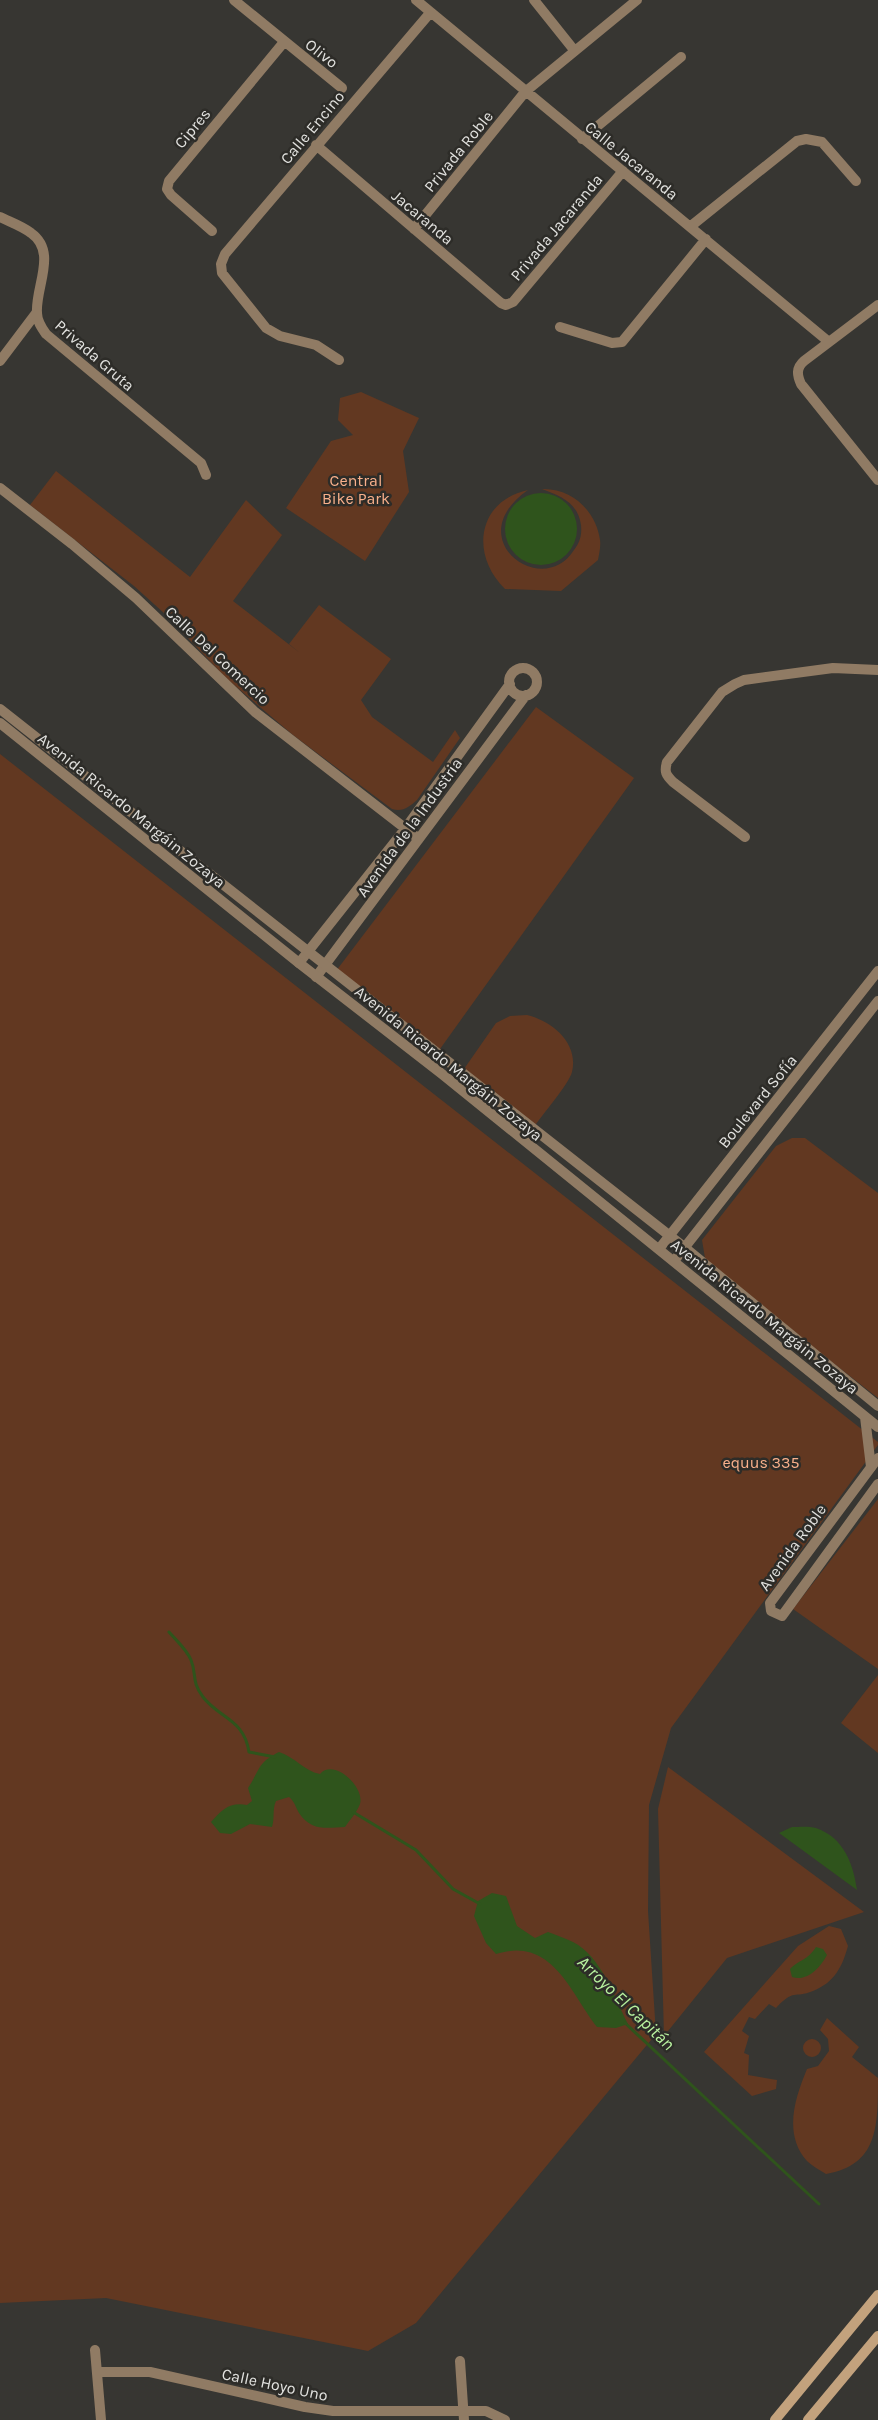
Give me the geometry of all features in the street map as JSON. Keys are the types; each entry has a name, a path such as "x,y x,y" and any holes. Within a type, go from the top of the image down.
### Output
{"main road":[{"path":"775,2420 878,2295"},
{"path":"808,2420 878,2336"}],"street":[{"name":"Olivo","path":"234,0 342,88"},
{"name":"Calle Jacaranda","path":"416,0 829,342"},
{"path":"534,0 574,50"},
{"name":"Privada Roble","path":"414,229 525,92 637,0"},
{"name":"Calle Encino","path":"339,360 316,345 280,336 266,328 229,283 222,273 221,264 225,254 430,13"},
{"name":"Cipres","path":"212,231 171,195 167,189 169,182 284,42"},
{"path":"582,139 681,57"},
{"path":"691,226 797,141 806,139 822,142 856,181"},
{"name":"Jacaranda","path":"316,146 500,302 506,305 513,302"},
{"name":"Privada Jacaranda","path":"513,302 623,171"},
{"name":"Privada Gruta","path":"0,217 31,233 44,250 44,265 37,312 39,323 46,334 201,463 206,475"},
{"path":"560,327 612,343 622,342 706,239"},
{"path":"878,305 800,365 798,379 878,480"},
{"path":"0,361 37,312"},
{"name":"Calle Del Comercio","path":"0,488 72,544 136,598 255,712 419,839"},
{"path":"521,668 532,670 537,680 537,685 531,694 526,696 515,693 510,684 512,674 521,668"},
{"path":"745,837 673,782 667,776 665,769 667,762 722,692 744,680 833,668 878,670"},
{"name":"Avenida de la Industria","path":"299,963 405,829 510,684"},
{"name":"Avenida de la Industria","path":"316,977 526,696"},
{"name":"Avenida Ricardo Margáin Zozaya","path":"0,709 684,1247 878,1406"},
{"name":"Avenida Ricardo Margáin Zozaya","path":"0,723 316,977 442,1074 878,1427"},
{"name":"Boulevard Sofía","path":"658,1248 878,971"},
{"name":"Boulevard Sofía","path":"674,1261 878,1000"},
{"path":"865,1417 871,1467"},
{"name":"Avenida Roble","path":"878,1458 770,1603 771,1611 776,1615 782,1616 878,1484"},
{"path":"812,1546 825,1556"},
{"path":"95,2350 101,2420"},
{"path":"460,2361 463,2415"},
{"name":"Calle Hoyo Uno","path":"98,2372 150,2372 328,2411 463,2415 486,2411 505,2420"}],"green space":[{"name":"Central Bike Park","path":"361,392 419,418 403,451 409,492 365,561 286,508 331,441 353,435 338,420 340,398"},
{"path":"56,471 190,577 246,500 282,535 233,601 300,653 289,644 319,605 391,659 361,700 372,717 433,762 455,730 460,738 417,800 406,808 392,809 293,735 227,679 165,614 134,586 30,505"},
{"path":"542,489 563,492 581,503 588,511 598,529 600,547 598,560 561,591 505,589 494,575 487,561 483,546 484,531 489,517 498,505 511,496 528,490 509,509 501,527 504,544 513,557 527,566 544,569 560,564 574,550 579,541 581,525 576,511 567,501 556,494"},
{"path":"536,707 634,778 440,1049 336,971"},
{"name":"equus 335","path":"0,754 878,1442 878,1445 671,1728 649,1805 648,1911 656,2034 416,2323 368,2351 106,2298 0,2303"},
{"path":"527,1015 546,1022 562,1035 571,1052 573,1061 572,1072 566,1084 534,1127 464,1069 496,1023 510,1016"},
{"path":"792,1138 805,1138 878,1193 878,1398 706,1264 702,1240 776,1146"},
{"path":"878,1499 878,1669 793,1609"},
{"path":"878,1675 878,1753 841,1723"},
{"path":"668,1767 864,1912 727,1958 664,2036 658,1809"},
{"path":"829,1926 841,1929 848,1946 840,1967 832,1978 813,1991 787,1998 776,2008 769,2004 755,2019 749,2017 742,2031 749,2036 744,2053 749,2055 748,2075 777,2080 776,2089 752,2096 704,2052 798,1946"},
{"path":"827,2018 859,2047 852,2057 878,2078 878,2096 875,2128 865,2153 856,2162 843,2169 826,2174 807,2161 795,2139 793,2128 795,2104 807,2069 818,2066 829,2051 828,2039 820,2030"},
{"path":"812,2039 818,2042 821,2048 818,2054 812,2057 806,2054 803,2048 806,2042"}],"shaded area":[{"path":"541,493 561,499 571,509 577,529 571,549 561,559 541,565 521,559 511,549 505,529 511,509 521,499"},
{"path":"279,1752 314,1772 320,1774 326,1770 333,1770 347,1777 358,1790 360,1797 360,1804 351,1819 345,1827 325,1828 314,1826 304,1819 289,1797 276,1801 272,1827 250,1824 231,1834 220,1833 211,1822 226,1808 241,1804 247,1805 252,1801 248,1788 263,1763"},
{"path":"792,1827 816,1828 834,1838 850,1861 857,1890 779,1833"},
{"path":"492,1893 506,1896 517,1926 535,1938 548,1932 570,1941 592,1957 606,1978 628,2024 616,2028 597,2027 557,1971 545,1960 532,1953 515,1951 496,1954 486,1943 474,1916 478,1901"},
{"path":"816,1947 823,1949 827,1955 821,1965 808,1976 803,1978 792,1977 790,1969 810,1955"}],"waterway":[{"name":"Arroyo El Capitán","path":"169,1632 189,1656 199,1691 210,1704 237,1726 246,1741 249,1752 275,1757"},
{"name":"Arroyo El Capitán","path":"353,1812 416,1850 453,1889 480,1904"},
{"name":"Arroyo El Capitán","path":"625,2023 819,2204"}]}
